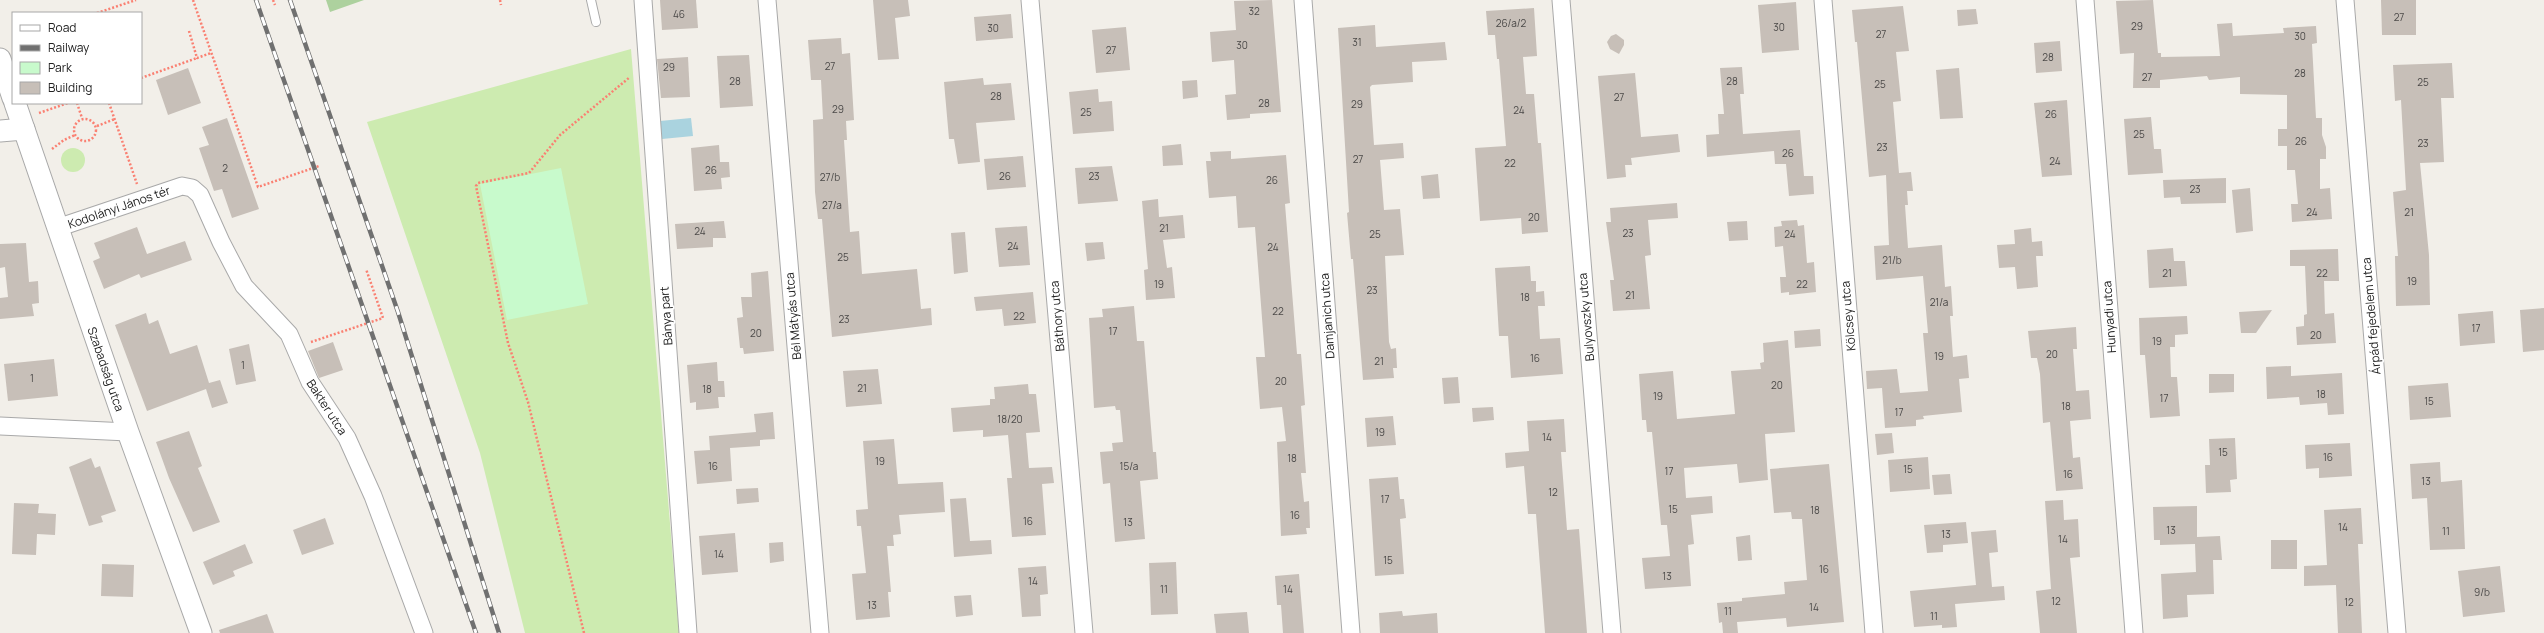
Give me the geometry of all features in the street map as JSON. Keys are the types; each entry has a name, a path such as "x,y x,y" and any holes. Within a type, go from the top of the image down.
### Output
{"street":[{"name":"Bánya part","path":"644,0 688,633"},
{"name":"Bél Mátyás utca","path":"767,0 820,633"},
{"name":"Báthory utca","path":"1030,0 1084,633"},
{"name":"Damjanich utca","path":"1303,0 1351,633"},
{"name":"Bulyovszky utca","path":"1561,0 1612,633"},
{"name":"Kölcsey utca","path":"1822,0 1874,633"},
{"name":"Hunyadi utca","path":"2086,0 2134,633"},
{"name":"Árpád fejedelem utca","path":"2345,0 2397,633"},
{"path":"0,59 12,95"},
{"name":"Szabadság utca","path":"16,104 30,122 57,228 128,432 201,633"},
{"path":"0,131 30,122"},
{"name":"Kodolányi János tér","path":"57,228 182,186"},
{"name":"Bakter utca","path":"182,186 192,188 200,195 221,242 244,286 289,334 310,382 347,438 373,496 424,633"},
{"path":"0,426 128,432"}],"lane":[{"path":"591,0 596,22"}],"path":[{"path":"101,12 136,0"},
{"path":"193,0 258,187 319,166"},
{"path":"273,0 275,5"},
{"path":"500,0 501,5"},
{"path":"188,31 197,58"},
{"path":"142,78 211,54"},
{"path":"584,633 528,402 508,343 476,186 478,183 529,173 560,135 648,64"},
{"path":"30,122 66,104"},
{"path":"77,104 82,118"},
{"path":"109,104 138,186"},
{"path":"82,118 88,118 97,126 97,132 90,140 82,141 75,135 74,126 82,118"},
{"path":"97,126 115,119"},
{"path":"48,153 64,140 75,135"},
{"path":"295,348 383,318 366,269"}],"green space":[{"path":"326,0 364,0 330,12"},
{"path":"631,49 679,633 525,633 480,453 367,122"},
{"path":"73,148 82,151 85,160 82,169 73,172 64,169 61,160 64,151"},
{"path":"561,168 588,304 507,320 480,184"}],"water":[{"path":"691,118 693,136 662,139 660,121"}],"building":[{"path":"660,0 696,0 698,28 662,30"},
{"path":"873,0 908,0 910,16 895,18 899,59 878,60"},
{"path":"1272,0 1281,112 1250,114 1250,118 1227,120 1225,95 1236,94 1234,60 1212,62 1210,32 1236,30 1234,1"},
{"path":"2153,0 2158,53 2161,53 2161,57 2220,56 2217,24 2232,23 2233,36 2284,33 2283,28 2316,26 2317,43 2312,44 2316,118 2322,118 2322,135 2326,147 2326,159 2320,159 2320,189 2330,188 2332,219 2292,222 2291,204 2298,204 2295,170 2287,170 2287,146 2278,146 2278,129 2287,129 2287,95 2240,94 2240,77 2209,80 2207,76 2160,80 2160,88 2133,88 2134,53 2120,54 2116,1"},
{"path":"2381,0 2416,0 2416,35 2382,35"},
{"path":"1796,2 1799,50 1762,53 1758,5"},
{"path":"1903,6 1909,51 1896,52 1901,101 1893,102 1899,173 1911,172 1913,191 1907,191 1908,205 1905,205 1908,248 1942,245 1945,287 1951,286 1953,316 1950,316 1953,357 1967,355 1969,378 1959,379 1962,412 1923,416 1924,419 1916,420 1916,426 1885,428 1882,388 1867,389 1866,371 1897,369 1900,393 1928,391 1923,333 1928,333 1923,276 1876,280 1874,246 1889,245 1886,175 1869,177 1857,42 1855,42 1852,10"},
{"path":"1534,8 1537,56 1523,57 1526,94 1534,94 1538,143 1541,143 1548,232 1522,234 1521,218 1480,221 1475,148 1506,146 1499,59 1497,59 1495,35 1488,35 1486,11"},
{"path":"1976,9 1978,24 1958,26 1957,10"},
{"path":"1011,14 1013,38 976,41 974,17"},
{"path":"1375,25 1376,47 1445,42 1447,60 1412,62 1413,82 1372,85 1370,87 1374,145 1403,143 1404,158 1380,160 1384,210 1400,209 1404,255 1385,256 1389,342 1391,349 1396,348 1397,368 1393,368 1394,378 1363,380 1353,259 1351,259 1347,213 1349,212 1338,28"},
{"path":"1126,27 1130,70 1096,73 1092,30"},
{"path":"1616,34 1624,40 1624,45 1619,54 1610,49 1607,42 1611,36"},
{"path":"841,38 842,54 850,53 854,120 846,121 847,140 844,140 850,232 859,231 862,274 917,269 921,309 931,308 932,325 832,337 822,219 818,219 815,192 813,120 823,119 821,80 811,80 808,40"},
{"path":"2060,41 2062,71 2036,73 2034,43"},
{"path":"749,55 753,106 720,108 717,56"},
{"path":"688,57 690,97 661,98 657,59"},
{"path":"2452,63 2454,98 2441,98 2444,162 2420,163 2429,255 2430,305 2396,306 2395,256 2398,256 2393,192 2406,190 2401,100 2395,101 2393,65"},
{"path":"1742,67 1744,94 1740,94 1743,134 1800,130 1804,176 1813,176 1814,194 1789,196 1786,164 1775,164 1774,151 1707,157 1706,135 1719,134 1718,114 1724,114 1720,68"},
{"path":"188,68 201,103 168,115 156,80"},
{"path":"1959,68 1963,118 1940,119 1936,70"},
{"path":"1635,73 1641,137 1678,134 1680,152 1631,158 1632,165 1625,165 1626,177 1607,179 1598,76"},
{"path":"983,78 984,85 1011,83 1015,120 976,123 980,162 958,164 954,139 949,139 944,82"},
{"path":"1197,80 1198,97 1183,99 1182,81"},
{"path":"1098,89 1099,102 1112,101 1114,131 1073,134 1069,92"},
{"path":"2067,100 2072,175 2042,177 2034,103"},
{"path":"2151,117 2154,149 2161,149 2163,173 2128,175 2124,119"},
{"path":"227,118 259,209 232,218 222,189 214,191 199,148 209,145 202,127"},
{"path":"1181,144 1183,165 1163,166 1162,146"},
{"path":"719,145 720,162 729,162 730,177 721,178 722,189 694,191 691,148"},
{"path":"1231,151 1231,159 1286,155 1290,203 1285,204 1297,354 1301,354 1305,405 1301,406 1306,473 1301,473 1304,502 1309,501 1310,528 1306,528 1307,534 1281,536 1277,442 1286,441 1282,407 1260,409 1256,357 1265,357 1255,227 1238,228 1236,196 1209,198 1206,161 1211,161 1210,152"},
{"path":"1023,156 1026,187 987,190 984,159"},
{"path":"1112,166 1118,201 1078,204 1075,168"},
{"path":"1438,174 1440,198 1423,199 1421,176"},
{"path":"2226,178 2226,203 2181,204 2180,197 2164,198 2163,180"},
{"path":"2250,188 2253,231 2236,233 2232,190"},
{"path":"1158,199 1159,217 1183,215 1185,238 1163,240 1167,268 1172,267 1175,298 1146,300 1144,270 1148,269 1142,201"},
{"path":"1677,203 1678,218 1648,220 1651,255 1645,256 1650,309 1613,311 1610,280 1614,280 1606,222 1611,222 1610,208"},
{"path":"1797,220 1798,226 1804,225 1807,263 1814,262 1816,292 1789,295 1789,292 1781,293 1780,277 1786,277 1783,246 1775,247 1774,227 1782,226 1781,221"},
{"path":"724,221 726,238 713,238 713,247 677,249 675,224"},
{"path":"1747,221 1748,240 1729,241 1727,222"},
{"path":"1027,226 1030,265 999,267 995,228"},
{"path":"137,227 147,254 185,241 192,260 141,278 139,274 104,289 93,261 100,258 94,243"},
{"path":"2031,228 2032,242 2042,241 2043,256 2036,256 2038,287 2017,289 2015,267 1999,268 1997,245 2015,244 2014,230"},
{"path":"965,232 968,272 954,274 951,233"},
{"path":"1103,242 1105,259 1087,261 1085,243"},
{"path":"26,243 29,282 38,281 39,303 32,304 34,316 0,319 0,298 8,297 5,267 0,268 0,244"},
{"path":"2173,248 2174,261 2185,261 2187,286 2149,288 2147,250"},
{"path":"2338,249 2339,281 2324,281 2325,314 2334,313 2336,343 2297,345 2296,327 2304,326 2304,315 2307,314 2305,266 2290,266 2290,250"},
{"path":"1530,266 1531,281 1536,281 1536,292 1544,291 1545,306 1538,306 1540,339 1560,338 1563,374 1511,378 1508,336 1499,336 1495,268"},
{"path":"768,271 774,351 744,354 743,348 740,348 737,318 743,317 741,297 752,297 751,273"},
{"path":"1033,292 1036,323 1004,326 1002,309 976,311 974,297"},
{"path":"1134,306 1137,341 1144,341 1153,452 1156,452 1158,479 1140,481 1145,539 1115,542 1110,483 1103,484 1100,452 1113,451 1112,443 1123,442 1120,410 1116,410 1115,406 1094,408 1089,318 1103,317 1102,309"},
{"path":"2544,308 2544,350 2523,352 2520,310"},
{"path":"2272,310 2256,333 2241,333 2239,312"},
{"path":"2493,311 2495,343 2460,346 2458,314"},
{"path":"146,313 149,324 158,320 170,354 197,345 209,383 220,380 228,403 212,408 206,389 147,411 115,325"},
{"path":"2187,316 2188,334 2175,335 2175,347 2170,347 2171,377 2177,377 2180,416 2150,418 2145,355 2140,355 2139,318"},
{"path":"2076,327 2077,349 2073,349 2076,391 2089,390 2091,419 2070,421 2073,458 2080,457 2083,489 2056,491 2050,422 2043,423 2040,374 2037,358 2031,358 2028,331"},
{"path":"1820,329 1821,346 1795,348 1794,331"},
{"path":"1788,340 1795,432 1765,434 1768,480 1739,483 1737,464 1684,468 1686,498 1712,496 1713,513 1691,515 1694,544 1688,545 1691,586 1645,589 1642,558 1670,556 1667,525 1661,525 1652,432 1647,432 1646,420 1642,420 1639,374 1673,371 1677,419 1735,414 1731,371 1761,369 1760,363 1764,362 1763,343"},
{"path":"333,342 343,370 319,378 308,351"},
{"path":"249,344 256,381 236,385 229,349"},
{"path":"54,359 58,396 8,401 4,364"},
{"path":"717,362 718,381 724,381 725,397 718,397 719,408 696,410 696,402 690,403 687,365"},
{"path":"2291,366 2291,376 2342,373 2344,414 2328,415 2327,403 2300,405 2299,397 2267,399 2266,367"},
{"path":"878,369 882,404 846,407 843,371"},
{"path":"2209,374 2234,374 2234,392 2209,393"},
{"path":"1458,377 1460,403 1444,404 1442,378"},
{"path":"2448,383 2451,417 2410,420 2408,386"},
{"path":"1028,384 1029,394 1036,394 1040,432 1026,433 1029,468 1052,467 1054,483 1042,484 1046,535 1012,537 1007,478 1012,478 1008,435 983,437 983,430 953,432 951,408 990,405 990,399 995,399 994,387"},
{"path":"1493,407 1494,420 1473,422 1472,408"},
{"path":"773,412 775,439 760,440 760,446 730,448 732,481 697,484 694,451 710,450 709,436 756,432 754,414"},
{"path":"1393,416 1396,445 1367,447 1365,418"},
{"path":"1564,419 1566,452 1561,452 1567,530 1579,529 1587,633 1545,633 1536,514 1528,514 1524,466 1506,468 1505,453 1529,451 1527,421"},
{"path":"189,431 202,466 198,468 220,522 193,532 169,478 156,442"},
{"path":"1892,433 1894,453 1877,455 1875,434"},
{"path":"2235,438 2237,479 2230,480 2231,492 2206,493 2205,465 2210,465 2209,439"},
{"path":"894,439 898,484 943,482 945,512 899,515 901,534 893,535 894,546 887,546 891,592 888,592 890,617 856,620 852,574 866,573 861,526 857,526 856,510 868,509 863,441"},
{"path":"2350,443 2352,476 2319,478 2319,468 2306,469 2305,445"},
{"path":"1928,457 1930,489 1890,492 1888,460"},
{"path":"91,458 95,468 100,466 116,511 101,516 103,522 89,526 69,467"},
{"path":"2440,462 2441,482 2462,480 2465,549 2430,550 2427,498 2412,499 2410,464"},
{"path":"1829,464 1844,622 1787,627 1786,618 1737,622 1738,633 1723,633 1722,622 1719,623 1717,603 1742,601 1742,598 1785,594 1784,582 1807,580 1802,519 1792,519 1791,512 1774,513 1770,469"},
{"path":"1950,474 1952,494 1934,495 1932,475"},
{"path":"1398,477 1400,499 1404,499 1406,518 1400,519 1404,574 1375,576 1369,479"},
{"path":"758,488 759,502 737,504 736,489"},
{"path":"966,498 970,541 991,540 992,554 954,557 950,499"},
{"path":"2063,500 2064,520 2078,519 2080,557 2070,558 2077,633 2040,633 2036,591 2051,589 2045,501"},
{"path":"14,503 39,504 38,513 56,514 55,535 37,534 36,555 12,554"},
{"path":"2197,506 2197,537 2220,536 2222,560 2213,560 2214,594 2187,595 2188,617 2163,619 2161,574 2196,572 2195,544 2160,545 2160,540 2154,540 2153,507"},
{"path":"2361,508 2363,544 2358,544 2362,633 2338,633 2336,585 2304,586 2304,566 2327,565 2324,510"},
{"path":"325,518 334,544 302,555 293,530"},
{"path":"1966,522 1968,543 1943,545 1943,552 1927,553 1924,525"},
{"path":"1996,530 1998,552 1989,553 1992,587 2004,586 2005,600 1955,604 1957,627 1942,628 1942,625 1914,627 1910,591 1976,585 1971,532"},
{"path":"735,533 738,572 702,575 699,536"},
{"path":"1750,535 1752,560 1738,561 1736,537"},
{"path":"2271,540 2297,540 2297,569 2271,569"},
{"path":"783,542 784,561 770,563 769,543"},
{"path":"245,544 253,563 233,571 235,576 213,585 203,562"},
{"path":"1176,562 1178,614 1151,615 1149,563"},
{"path":"102,564 134,565 133,597 101,596"},
{"path":"1046,566 1048,594 1040,595 1041,616 1022,617 1018,568"},
{"path":"2500,566 2505,612 2463,617 2458,571"},
{"path":"1299,574 1304,633 1283,633 1281,605 1277,605 1275,576"},
{"path":"971,595 973,615 956,617 954,596"},
{"path":"1402,611 1403,616 1437,613 1438,633 1380,633 1379,613"},
{"path":"1247,612 1249,633 1216,633 1214,614"},
{"path":"267,614 274,633 220,633 219,630"}],"railway":[{"path":"256,0 476,633"},
{"path":"290,0 398,312 499,633"}]}
